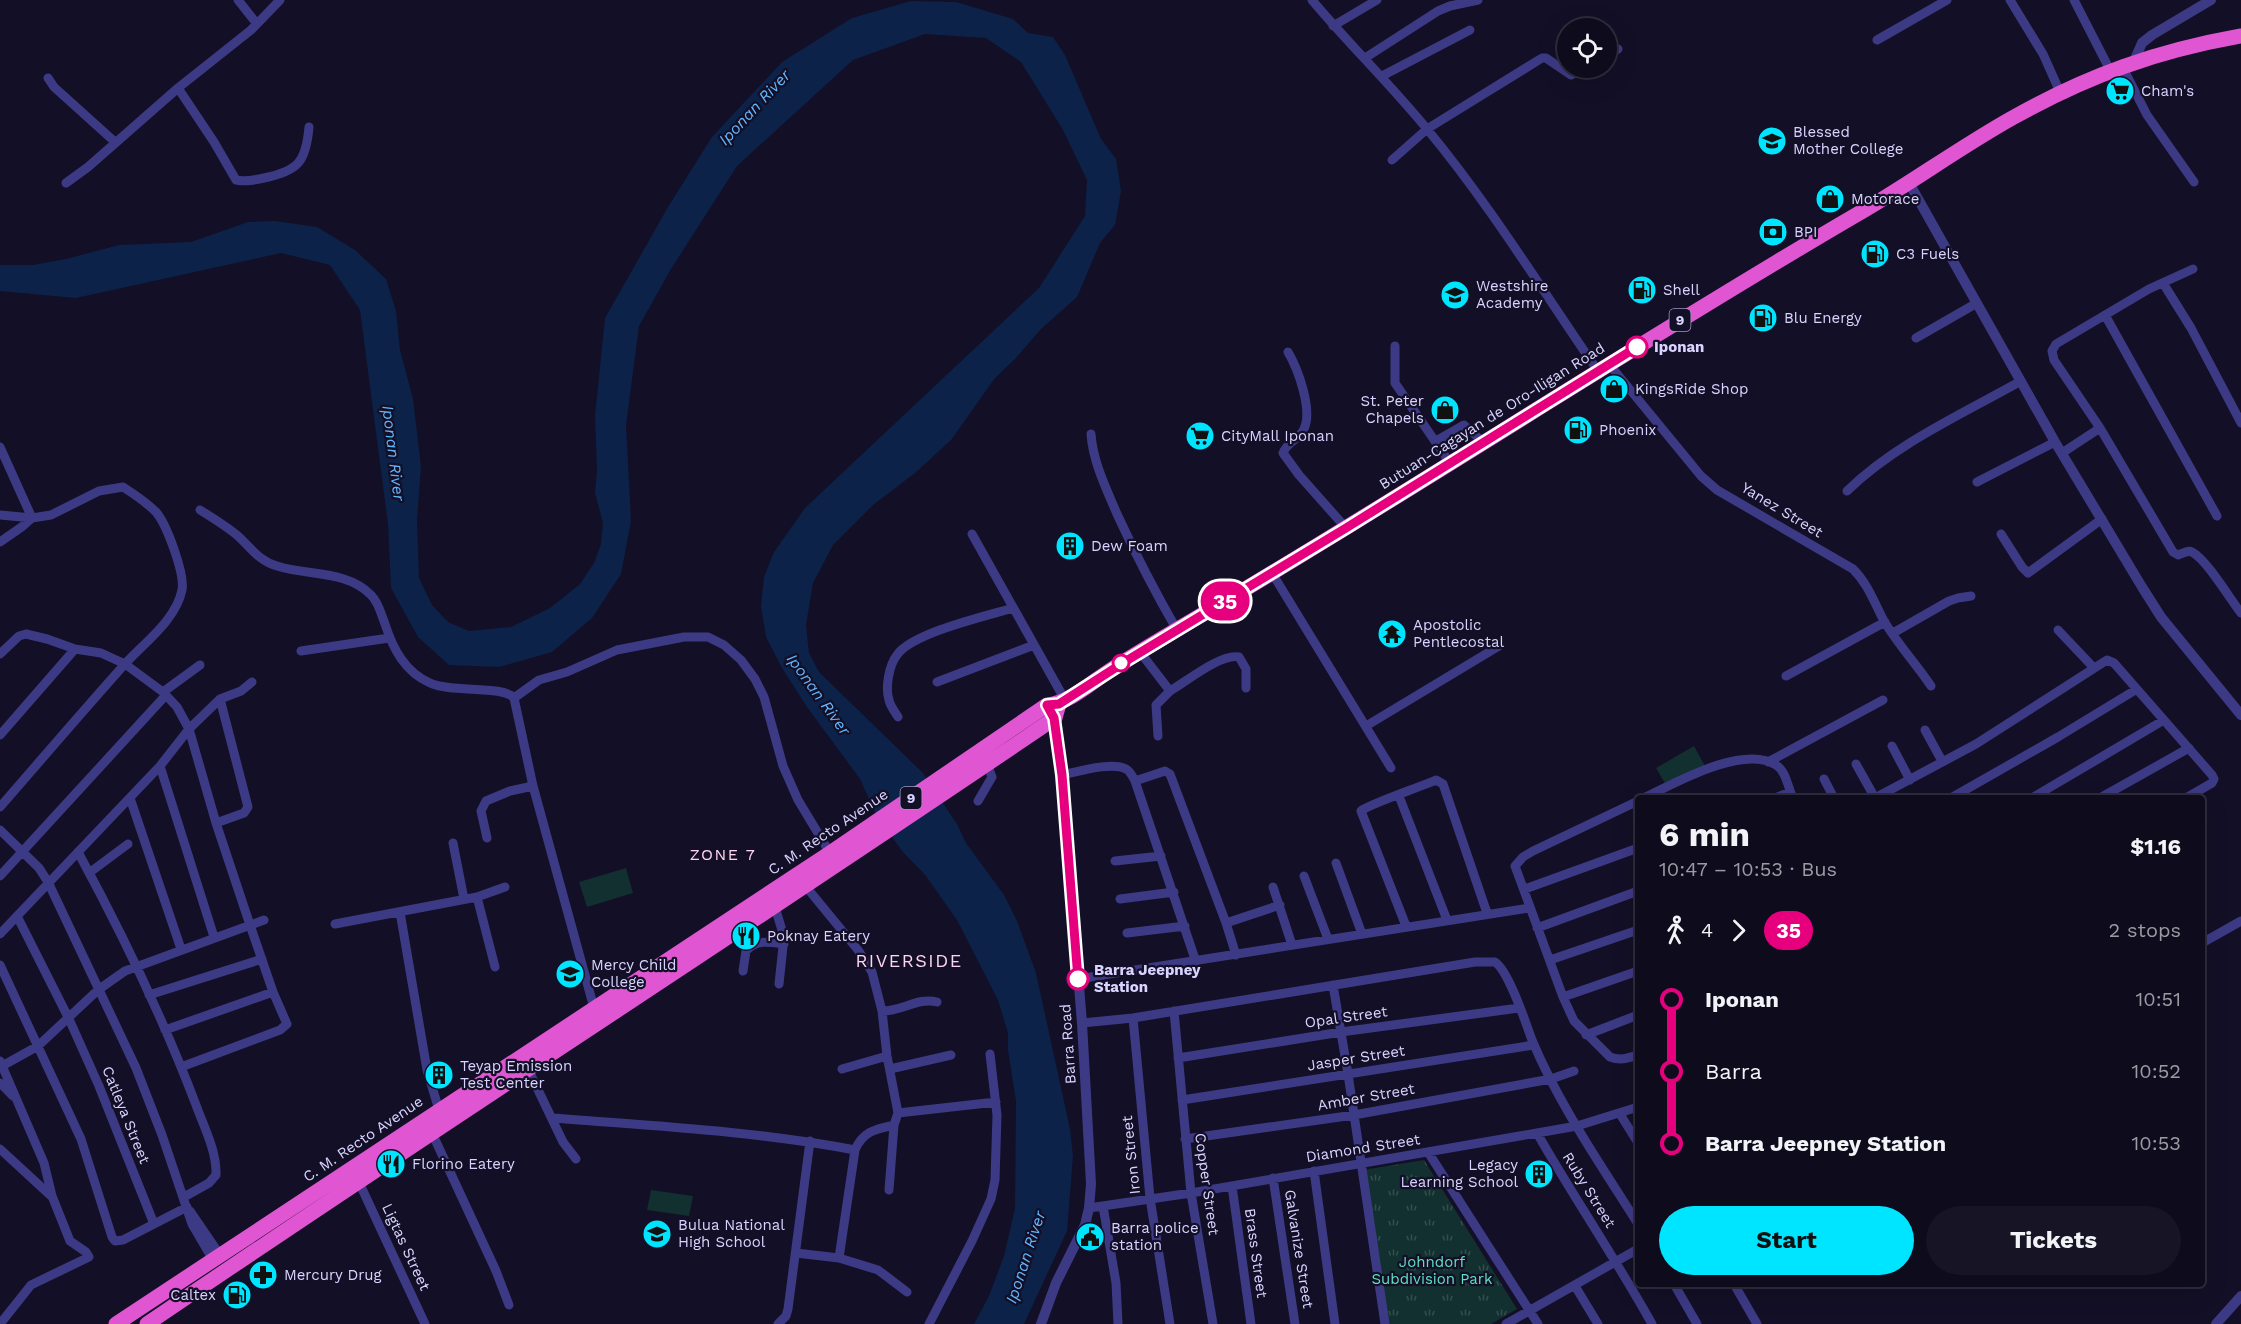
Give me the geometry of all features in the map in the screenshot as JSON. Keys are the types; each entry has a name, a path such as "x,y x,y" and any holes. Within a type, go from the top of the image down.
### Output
{"highway":[{"name":"Butuan-Cagayan de Oro-Iligan Road","path":"1056,707 1140,652 1346,528 1764,269 1872,206 1908,181 2005,122 2060,93 2122,66 2171,50 2241,36"},
{"name":"C. M. Recto Avenue","path":"116,1324 594,1008 802,880 862,840 965,761 1056,707"},
{"name":"C. M. Recto Avenue","path":"147,1324 775,907 830,853 862,840 951,789 987,764 1056,707"}],"street":[{"path":"238,0 256,24"},
{"path":"66,183 88,167 178,88 256,24 280,0"},
{"name":"Yanez Street","path":"1312,0 1427,129 1604,368 1701,476 1717,490 1853,569 1865,583 1885,622 1931,686"},
{"path":"1333,26 1377,0"},
{"path":"1365,58 1438,11 1479,0"},
{"path":"1876,40 1947,0"},
{"path":"2010,0 2043,54 2060,93"},
{"path":"2074,0 2122,66 2147,115 2194,182"},
{"path":"2122,66 2152,35 2211,0"},
{"path":"1382,76 1470,30"},
{"path":"1392,160 1427,129 1542,58 1557,65"},
{"path":"48,78 52,85 115,142"},
{"path":"178,88 236,180 247,182 290,171 297,165 304,150 309,127"},
{"path":"1908,181 2055,442 2161,617 2241,715"},
{"path":"2193,269 2105,315 2056,344 2052,351 2054,360 2100,428 2173,552 2178,555 2188,551 2193,552 2204,563 2241,613"},
{"path":"2163,283 2196,338 2241,423"},
{"path":"1916,338 1977,303"},
{"path":"2105,315 2217,516"},
{"path":"1395,346 1395,383 1450,463"},
{"path":"1288,352 1302,382 1306,422 1304,430 1286,447 1283,453 1299,475 1346,528"},
{"path":"1847,491 1868,470 1889,456 2021,381"},
{"path":"1436,441 1464,425 1483,442"},
{"path":"2062,453 2100,428"},
{"path":"1091,434 1094,455 1108,493 1130,542 1177,630"},
{"path":"1977,482 2055,442"},
{"path":"0,447 32,518"},
{"path":"0,515 32,518 51,515 99,491 123,487 156,512 171,544 181,575 182,587 178,603 165,621 0,807"},
{"path":"200,510 229,529 260,558 274,566 345,579 363,588 376,602 389,638 405,665 431,684 459,690 504,691 514,698 533,786 594,1008"},
{"path":"0,542 32,518"},
{"path":"2001,534 2028,573 2102,519"},
{"path":"972,534 1034,645 1056,707"},
{"path":"1272,573 1391,768"},
{"path":"1893,633 1949,602 1971,596"},
{"path":"898,717 888,699 888,684 892,664 898,653 923,636 1013,608"},
{"path":"1786,676 1885,622"},
{"path":"2058,630 2094,668"},
{"path":"0,654 20,636 26,634 75,649 101,652 125,664 165,694 177,707 189,729 216,823 273,993 286,1020 285,1028 181,1067"},
{"path":"514,698 539,680 567,672 617,650 684,636 708,637 724,645 741,660 755,679 767,706 783,766 798,800 830,853"},
{"path":"302,651 389,638"},
{"path":"937,682 1034,645"},
{"path":"1366,726 1499,646"},
{"path":"0,735 75,649"},
{"path":"1140,652 1170,691"},
{"path":"1158,736 1156,705 1170,691 1218,661 1233,656 1239,657 1244,666 1246,688"},
{"path":"1881,795 1976,744 2107,660 2111,661 2137,689 2214,779 2212,783 2191,795"},
{"path":"0,876 165,694 200,665"},
{"path":"0,934 160,766 189,729 220,699 241,691 252,682"},
{"path":"1956,795 2137,689"},
{"path":"216,823 244,813 248,807 220,699"},
{"path":"1768,762 1883,700"},
{"name":"Barra Road","path":"1041,1324 1056,1282 1081,1235 1089,1208 1091,1184 1082,1023 1056,707"},
{"path":"2037,795 2164,720"},
{"path":"1925,729 1942,761"},
{"path":"1892,746 1910,780"},
{"path":"2105,795 2189,748"},
{"path":"1650,795 1715,764 1742,760 1768,762 1779,767 1791,795"},
{"path":"978,801 992,777 987,764"},
{"path":"1856,764 1873,795"},
{"path":"160,766 214,937"},
{"path":"1062,775 1112,766 1126,769 1135,781 1196,962"},
{"path":"1135,781 1165,771 1170,774 1236,955"},
{"path":"1824,779 1832,795"},
{"path":"1406,926 1361,811 1366,806 1399,796 1436,780 1443,784 1487,913"},
{"path":"487,838 482,811 486,801 510,791 533,786"},
{"path":"1399,796 1447,920"},
{"path":"130,798 181,949"},
{"path":"1635,802 1523,857 1515,866 1574,1021 1600,1048 1617,1060 1635,1055"},
{"path":"0,830 39,868 48,882 145,1089 187,1207 198,1221 216,1258"},
{"path":"453,843 464,899"},
{"path":"89,873 128,844"},
{"path":"1525,890 1635,849"},
{"path":"78,852 165,1030 211,1144 216,1172 213,1179 184,1197"},
{"path":"1115,861 1161,856"},
{"path":"1336,863 1362,934"},
{"path":"1304,876 1328,939"},
{"path":"802,880 865,960 876,985 898,1113 894,1125 889,1190"},
{"path":"334,924 477,897 505,887"},
{"path":"1273,887 1292,945"},
{"path":"1120,899 1174,892"},
{"path":"1537,928 1635,892"},
{"path":"477,897 495,967"},
{"path":"1226,923 1280,905"},
{"path":"775,907 783,929 784,944 779,984"},
{"path":"1078,979 1530,908"},
{"path":"400,912 427,1070 439,1110"},
{"name":"Catleya Street","path":"17,916 69,1019 112,1116 154,1224"},
{"path":"0,1324 31,1286 89,1257 86,1252 70,1241 52,1196 44,1163 1,1063 39,1046 98,990 135,966 264,920"},
{"path":"2205,941 2241,921"},
{"path":"1127,933 1185,926"},
{"path":"1550,960 1635,931"},
{"path":"743,971 746,951 754,944 763,942 784,944"},
{"path":"149,995 262,959"},
{"path":"1082,1023 1133,1018 1491,961 1499,964 1503,969 1534,1045 1551,1079 1577,1126 1635,1219"},
{"path":"0,965 81,1138 112,1237 116,1240 123,1240 187,1207"},
{"path":"1563,997 1635,972"},
{"path":"1333,985 1385,1324"},
{"path":"165,1030 273,993"},
{"path":"882,1011 903,1009 923,1000 937,1002"},
{"name":"Opal Street","path":"1178,1058 1341,1032 1519,1008"},
{"name":"Copper Street","path":"1173,1011 1191,1193 1213,1324"},
{"path":"1586,1035 1635,1016"},
{"name":"Iron Street","path":"1133,1018 1150,1198 1170,1324"},
{"name":"Jasper Street","path":"1182,1100 1534,1045"},
{"path":"929,1324 972,1242 991,1199 995,1180 996,1102 990,1054"},
{"path":"890,1069 951,1055"},
{"path":"842,1069 887,1056"},
{"path":"528,1070 563,1142 576,1159"},
{"name":"Amber Street","path":"1185,1139 1354,1115 1551,1079 1574,1071"},
{"path":"0,1083 17,1100"},
{"path":"898,1113 996,1102"},
{"name":"Diamond Street","path":"1089,1208 1191,1193 1577,1126 1635,1108"},
{"path":"1620,1114 1635,1138"},
{"path":"553,1118 743,1133 810,1141 855,1150"},
{"path":"839,1258 855,1150 859,1140 869,1131 894,1125"},
{"path":"432,1133 496,1271 508,1305"},
{"name":"Ruby Street","path":"1537,1133 1617,1261 1652,1324"},
{"path":"778,1324 786,1316 788,1309 810,1141"},
{"path":"0,1149 52,1196"},
{"path":"1428,1152 1538,1324"},
{"name":"Ligtas Street","path":"352,1168 425,1324"},
{"path":"1314,1171 1335,1324"},
{"name":"Galvanize Street","path":"1273,1178 1295,1324"},
{"name":"Brass Street","path":"1232,1186 1251,1324"},
{"path":"1103,1206 1116,1283 1118,1324"},
{"path":"1506,1324 1635,1250"},
{"path":"796,1253 839,1258 878,1270 907,1292"},
{"path":"1575,1286 1598,1324"},
{"path":"1676,1287 1697,1324"},
{"path":"1736,1287 1757,1324"},
{"path":"2216,1324 2241,1296"}],"green space":[{"path":"1694,746 1705,766 1667,787 1656,768"},
{"path":"626,868 633,893 587,907 579,882"},
{"name":"Johndorf Subdivision Park","path":"1424,1160 1517,1309 1491,1324 1387,1324 1363,1170"},
{"path":"651,1190 693,1196 689,1216 647,1210"}],"water":[{"name":"Iponan River","path":"911,1 956,2 1013,19 1028,33 1053,37 1065,55 1101,139 1116,159 1121,191 1115,225 1100,243 1077,297 1041,329 995,378 951,440 915,473 873,505 833,545 813,583 806,625 809,653 819,672 923,773 957,824 966,843 1004,895 1017,921 1036,973 1070,1129 1073,1156 1067,1231 1024,1324 974,1324 989,1296 1004,1256 1015,1208 1016,1101 1008,1050 1008,1033 998,1000 957,920 926,876 903,852 877,817 860,779 807,707 782,668 766,637 761,606 764,577 774,552 805,508 1039,288 1085,216 1087,180 1063,130 1021,62 986,38 925,34 853,60 737,166 671,269 639,326 626,425 631,521 621,574 592,618 552,652 499,667 449,665 418,637 391,588 388,524 360,310 330,265 281,253 76,298 0,291 0,265 33,265 119,245 191,242 248,222 275,221 317,227 355,250 386,279 396,311 400,350 413,399 421,467 417,520 419,578 432,605 448,622 469,631 511,627 550,608 580,584 594,563 601,544 603,523 595,493 597,470 595,416 605,318 668,207 712,137 782,62 852,18"}],"bus line":[{"name":"35","path":"1078,979 1062,775 1054,718 1047,705 1059,704 1637,347"}],"place":[{"name":"Cham's","path":"2120,91"},
{"name":"Blessed Mother College","path":"1772,141"},
{"name":"Motorace","path":"1830,199"},
{"name":"BPI","path":"1773,232"},
{"name":"C3 Fuels","path":"1875,254"},
{"name":"Shell","path":"1642,290"},
{"name":"Westshire Academy","path":"1455,295"},
{"name":"Blu Energy","path":"1763,318"},
{"name":"Iponan","path":"1637,347"},
{"name":"KingsRide Shop","path":"1614,389"},
{"name":"St. Peter Chapels","path":"1445,410"},
{"name":"Phoenix","path":"1578,430"},
{"name":"CityMall Iponan","path":"1200,436"},
{"name":"Dew Foam","path":"1070,546"},
{"name":"Apostolic Pentlecostal","path":"1392,634"},
{"name":"Poknay Eatery","path":"746,936"},
{"name":"Mercy Child College","path":"570,974"},
{"name":"Barra Jeepney Station","path":"1078,979"},
{"name":"Teyap Emission Test Center","path":"439,1075"},
{"name":"Florino Eatery","path":"391,1164"},
{"name":"Legacy Learning School","path":"1539,1174"},
{"name":"Bulua National High School","path":"657,1234"},
{"name":"Barra police station","path":"1090,1237"},
{"name":"Mercury Drug","path":"263,1275"},
{"name":"Caltex","path":"237,1295"}],"district":[{"name":"ZONE 7","path":"723,854"},
{"name":"RIVERSIDE","path":"909,961"}]}
